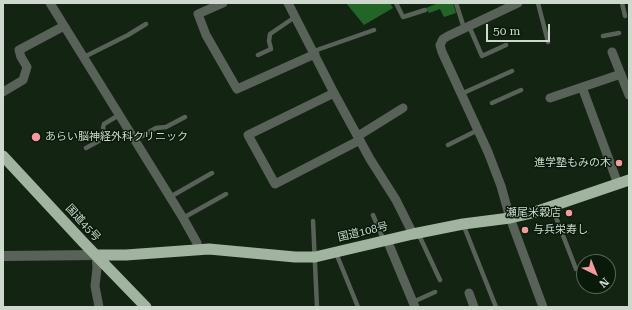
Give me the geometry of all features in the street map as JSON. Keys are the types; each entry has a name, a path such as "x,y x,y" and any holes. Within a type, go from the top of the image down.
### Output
{"highway":[{"name":"国道45号","path":"3,156 96,256 146,307"},
{"name":"国道108号","path":"96,256 126,256 198,249 295,257 315,257 463,224 510,218 552,207 629,180"}],"street":[{"path":"50,3 183,218 197,243 198,249"},
{"path":"223,3 198,14 206,35 238,89 314,53"},
{"path":"288,3 296,16 334,93 416,234"},
{"path":"518,3 443,38 440,45 501,186 510,218 543,307"},
{"path":"3,92 23,80 27,67 20,57 20,50 64,26"},
{"path":"612,52 629,95"},
{"path":"550,98 621,74"},
{"path":"582,87 618,184"},
{"path":"334,93 248,135 275,184 359,138 404,108"},
{"path":"386,240 414,305"},
{"path":"3,256 96,256 97,268 95,286 99,307"},
{"path":"469,293 474,307"}],"lane":[{"path":"396,3 403,17 425,10"},
{"path":"456,3 482,56 506,46"},
{"path":"538,3 548,42"},
{"path":"622,3 625,16"},
{"path":"258,55 271,49 269,41 270,34 296,16"},
{"path":"84,58 146,24"},
{"path":"314,53 374,30"},
{"path":"603,36 619,33"},
{"path":"461,94 512,71"},
{"path":"492,103 521,90"},
{"path":"86,148 106,137 103,128 104,124 119,115"},
{"path":"135,140 156,128 166,127 185,117"},
{"path":"448,145 478,130"},
{"path":"170,197 212,173"},
{"path":"183,218 226,194"},
{"path":"552,207 576,269"},
{"path":"373,215 386,240"},
{"path":"313,221 317,307"},
{"path":"463,224 496,307"},
{"path":"416,234 440,280"},
{"path":"336,252 358,307"},
{"path":"414,305 435,292"}],"green space":[{"path":"346,3 390,3 393,8 364,25"},
{"path":"438,3 453,3 456,13 444,17 440,9 429,13 426,8"}],"place":[{"name":"あらい脳神経外科クリニック","path":"36,137"},
{"name":"進学塾もみの木","path":"619,163"},
{"name":"瀬尾米穀店","path":"569,213"},
{"name":"与兵栄寿し","path":"525,230"}]}
